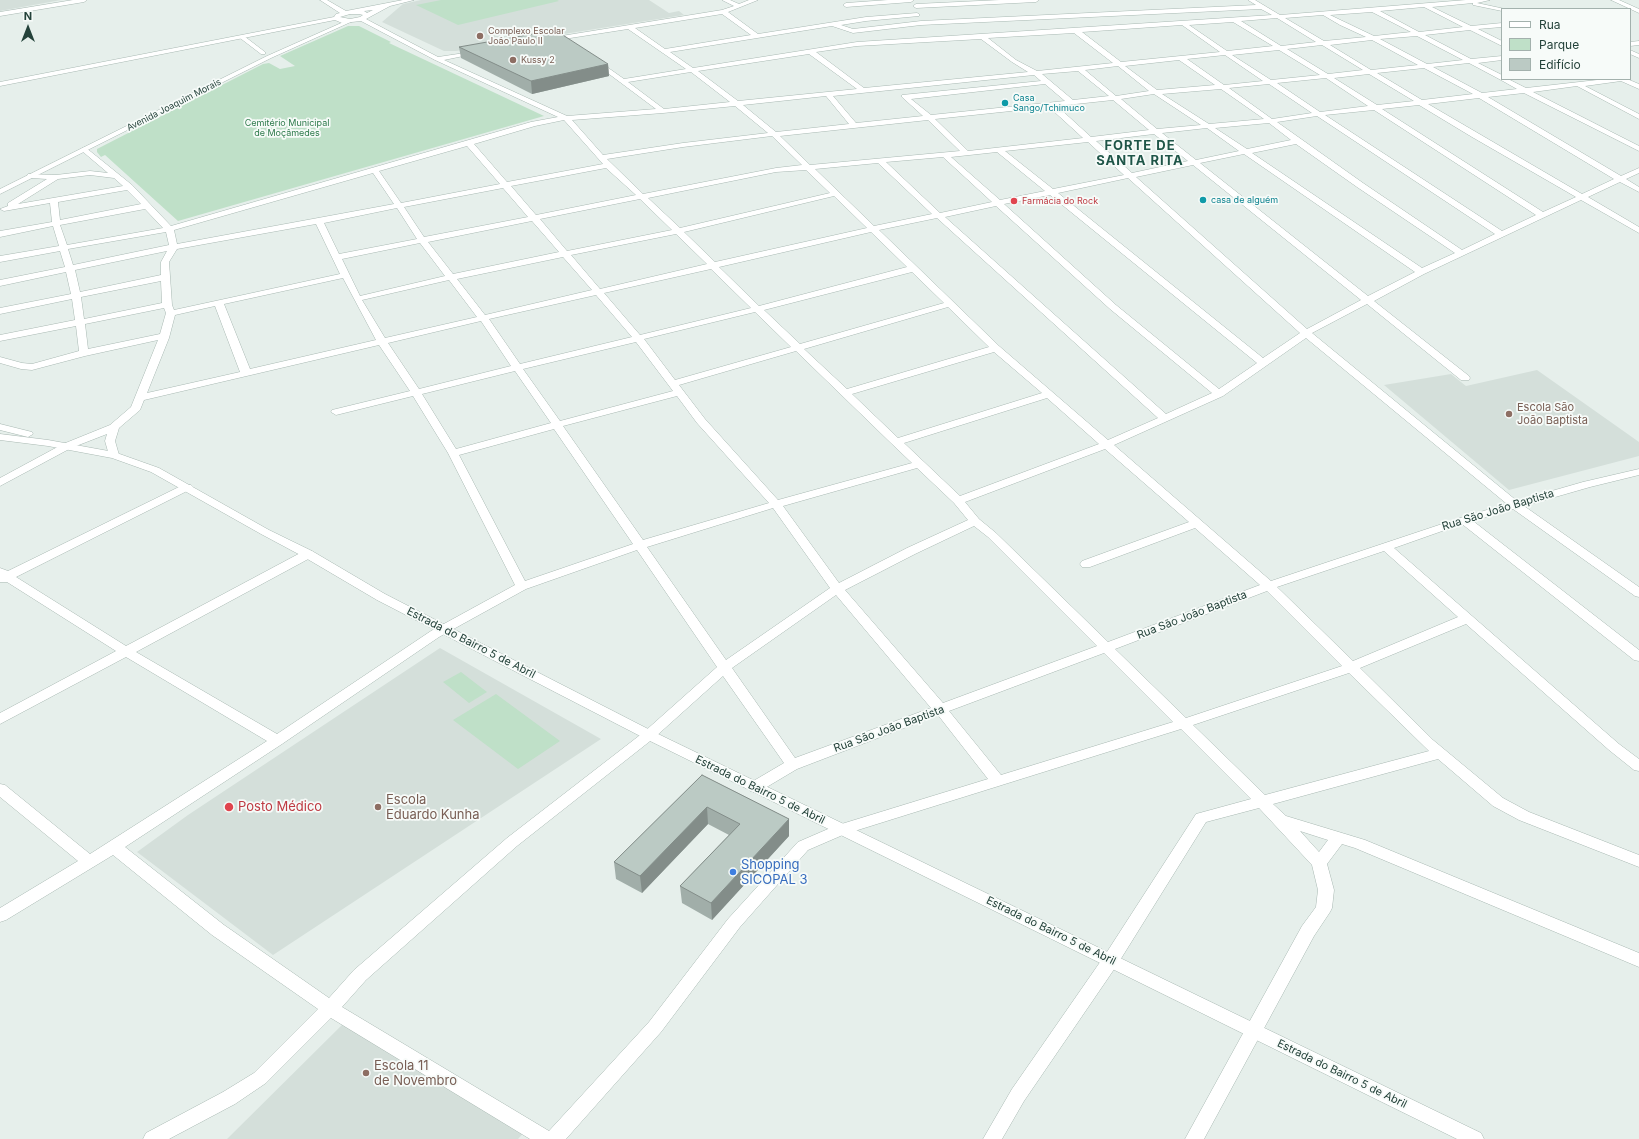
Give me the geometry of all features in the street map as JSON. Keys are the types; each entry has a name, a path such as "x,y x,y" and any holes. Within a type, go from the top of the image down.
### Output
{"street":[{"path":"0,14 84,0"},
{"path":"323,0 348,12 360,12 360,19"},
{"path":"337,19 338,15 348,12 411,0"},
{"path":"725,0 739,6"},
{"path":"545,40 723,12 756,0"},
{"path":"840,0 853,10"},
{"path":"846,5 911,0"},
{"path":"940,39 921,23 916,15 916,3 1036,0"},
{"path":"1251,0 1474,135 1583,196 1639,230"},
{"path":"1411,0 1472,28 1501,43"},
{"path":"1452,0 1501,9"},
{"path":"832,24 850,32 921,23 996,28 1075,30 1373,10 1487,0"},
{"path":"1614,0 1639,11"},
{"name":"Avenida Joaquim Morais","path":"0,192 269,57 360,19 388,5"},
{"path":"1193,5 1199,10"},
{"path":"624,81 693,71 851,44 982,37 996,28 1199,10 1262,7"},
{"path":"1373,10 1501,78"},
{"path":"723,12 755,35"},
{"path":"1323,13 1480,95 1639,190"},
{"path":"859,14 878,28"},
{"path":"665,51 755,35 866,19 916,15"},
{"path":"0,84 337,19 360,19 437,59 566,118 605,161 958,501 976,521 992,535 1261,802 1281,820 1319,863 1326,890 1324,908 1308,931 1194,1139"},
{"name":"Avenida Joaquim Morais","path":"87,140 263,52 337,19"},
{"path":"1233,19 1328,76 1542,215"},
{"path":"1183,23 1227,54 1501,234"},
{"path":"0,259 169,229 534,124 566,118 663,111 1501,25"},
{"path":"628,26 693,71 774,134 834,194 996,348 1108,444 1269,586 1441,753 1498,802 1536,822 1639,861"},
{"path":"1075,30 1155,92 1208,126 1421,272"},
{"path":"242,37 263,52"},
{"path":"561,37 567,42"},
{"path":"982,37 1014,61 1036,73 1072,103"},
{"path":"437,59 484,51"},
{"path":"810,51 848,78 862,90"},
{"path":"0,283 174,247 320,222 506,185 605,161 683,145 1050,104 1072,103 1155,92 1223,87 1501,58"},
{"path":"592,59 663,111"},
{"path":"1182,59 1297,141 1461,253"},
{"path":"1080,69 1156,132 1465,378"},
{"path":"1505,80 1639,150"},
{"path":"1570,80 1639,117"},
{"path":"337,257 748,174 805,166 966,153 1208,126 1271,121 1375,107 1611,80"},
{"path":"1625,80 1639,87"},
{"path":"907,97 1047,82"},
{"path":"887,87 907,97 966,153"},
{"path":"828,94 856,126"},
{"path":"1050,104 1127,175 1306,333 1515,505 1639,593"},
{"path":"140,398 483,318 938,215 1193,161 1297,141"},
{"path":"469,143 638,338 701,421 776,504 837,589 941,710 997,780"},
{"path":"0,484 67,446 114,427 136,408 164,336 169,309 165,262 174,247 169,229 129,187 85,149"},
{"path":"998,149 1262,362"},
{"path":"945,155 1113,307 1219,394"},
{"path":"880,161 1164,418"},
{"path":"375,170 400,205 422,240 483,318 556,426 792,765"},
{"path":"958,501 1108,444 1219,394 1262,362 1306,333 1366,300 1421,272 1639,170"},
{"path":"31,176 56,177 90,173 117,177"},
{"path":"2,210 56,177"},
{"path":"2,210 129,187"},
{"path":"357,299 451,277 678,230 834,194"},
{"path":"54,200 56,224 70,269 76,296 84,354"},
{"path":"0,234 146,206"},
{"path":"320,222 357,299 382,342 416,392 453,453 522,586"},
{"path":"336,412 757,309 912,269"},
{"path":"0,338 80,322 169,309 219,304 346,275"},
{"path":"0,311 166,277"},
{"path":"219,304 246,373"},
{"path":"453,453 556,426 798,347 949,304"},
{"path":"0,360 21,366 32,367 164,336"},
{"path":"846,393 996,348"},
{"path":"896,442 1049,394"},
{"path":"0,427 37,436 48,443"},
{"path":"114,427 110,441 114,455"},
{"name":"Estrada do Bairro 5 de Abril","path":"0,437 48,443 114,455 155,470 265,532 308,554 381,597 445,628 649,735 840,830 1111,960 1475,1139"},
{"path":"0,916 88,861 114,847 277,741 445,628 522,586 640,545 776,504 920,464"},
{"name":"Rua São João Baptista","path":"755,787 792,765 1269,586 1464,520 1587,484 1639,472"},
{"path":"2,576 187,487"},
{"path":"1464,520 1639,657"},
{"path":"152,1139 229,1098 260,1078 330,1008 360,975 512,842 649,735 724,668 779,628 837,589 911,551 976,521"},
{"path":"1086,564 1198,523"},
{"path":"1386,547 1614,747 1639,766"},
{"path":"0,719 308,554"},
{"path":"2,576 277,741"},
{"path":"554,1139 655,1027 734,923 803,846 840,830 997,780 1182,724 1352,667 1468,618"},
{"path":"992,1139 1018,1095 1111,960 1201,818 1441,753"},
{"path":"0,789 88,861"},
{"path":"1281,820 1360,844 1639,960"},
{"path":"1319,863 1339,838"},
{"path":"114,847 218,930 330,1008 546,1139"}],"shaded area":[{"path":"0,0 61,0 0,11"},
{"name":"Complexo Escolar João Paulo II","path":"421,0 649,0 669,13 679,11 684,15 456,51 444,51 382,22 403,4"},
{"name":"Escola São João Baptista","path":"1537,370 1639,442 1639,456 1509,490 1384,385 1451,374 1466,386"},
{"name":"Escola Eduardo Kunha","path":"440,648 601,739 273,955 137,852 188,815"},
{"name":"Escola 11 de Novembro","path":"348,1019 528,1128 518,1139 227,1139"}],"green space":[{"path":"441,0 559,1 458,25 416,5"},
{"name":"Cemitério Municipal de Moçâmedes","path":"348,26 359,26 391,42 389,43 544,116 178,221 105,155 101,157 97,152 97,149 263,64 269,63 280,69 295,66 280,56"},
{"path":"461,672 487,692 469,703 443,682"},
{"path":"496,694 560,741 518,769 453,720"}],"building":[{"path":"555,30 608,64 531,81 459,47"},
{"path":"702,775 789,819 711,903 680,886 740,824 707,807 640,876 614,862"}],"place":[{"name":"Complexo Escolar João Paulo II","path":"480,36"},
{"name":"Kussy 2","path":"513,60"},
{"name":"Casa Sango/Tchimuco","path":"1005,103"},
{"name":"casa de alguém","path":"1203,200"},
{"name":"Farmácia do Rock","path":"1014,201"},
{"name":"Escola São João Baptista","path":"1509,414"},
{"name":"Posto Médico","path":"229,807"},
{"name":"Escola Eduardo Kunha","path":"378,807"},
{"name":"Shopping SICOPAL 3","path":"733,872"},
{"name":"Escola 11 de Novembro","path":"366,1073"}],"district":[{"name":"FORTE DE SANTA RITA","path":"1140,154"}]}
